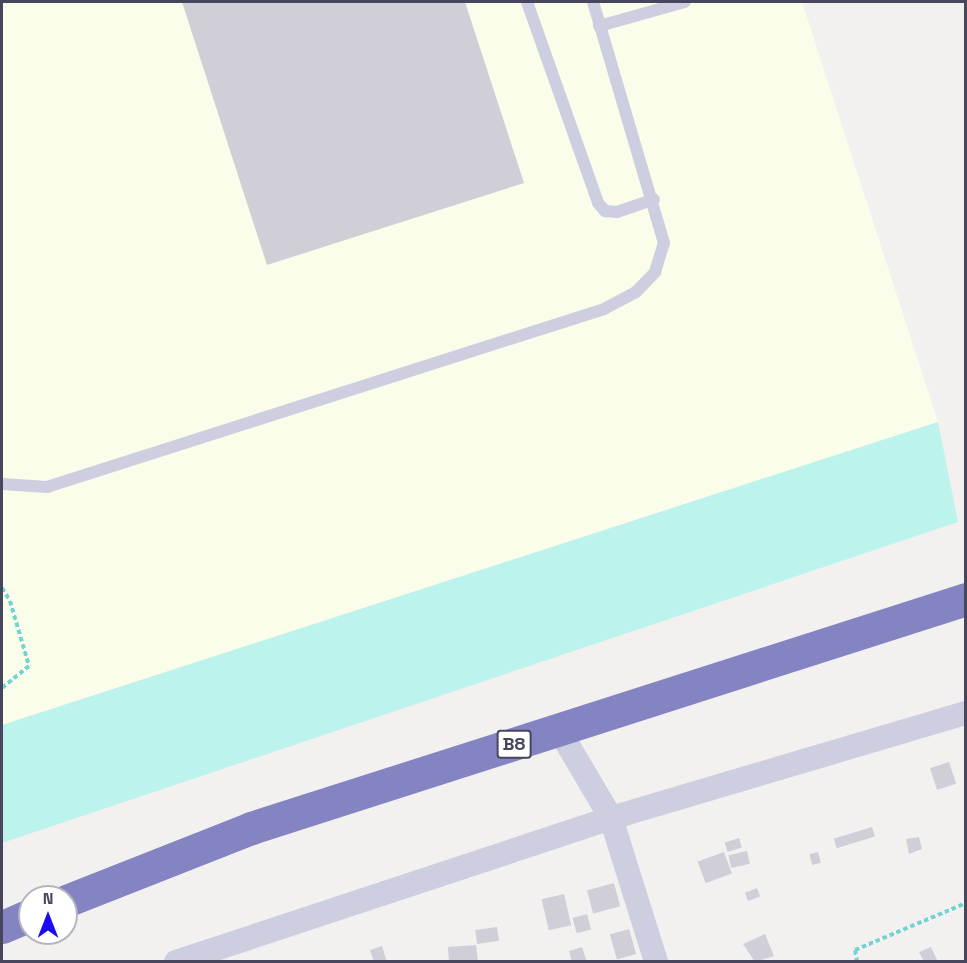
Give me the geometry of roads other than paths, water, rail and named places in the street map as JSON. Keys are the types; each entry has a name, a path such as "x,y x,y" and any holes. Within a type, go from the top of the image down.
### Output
{"highway":[{"name":"B8","path":"78,896 251,828 966,600"},
{"path":"2,927 18,920"}],"street":[{"path":"176,962 611,818 966,712"},
{"path":"559,730 611,818 656,962"}],"lane":[{"path":"527,2 598,203 605,211 617,212 654,199"},
{"path":"2,484 47,487 604,309 636,292 655,272 664,243 654,199 592,2"},
{"path":"599,26 685,2"}]}
